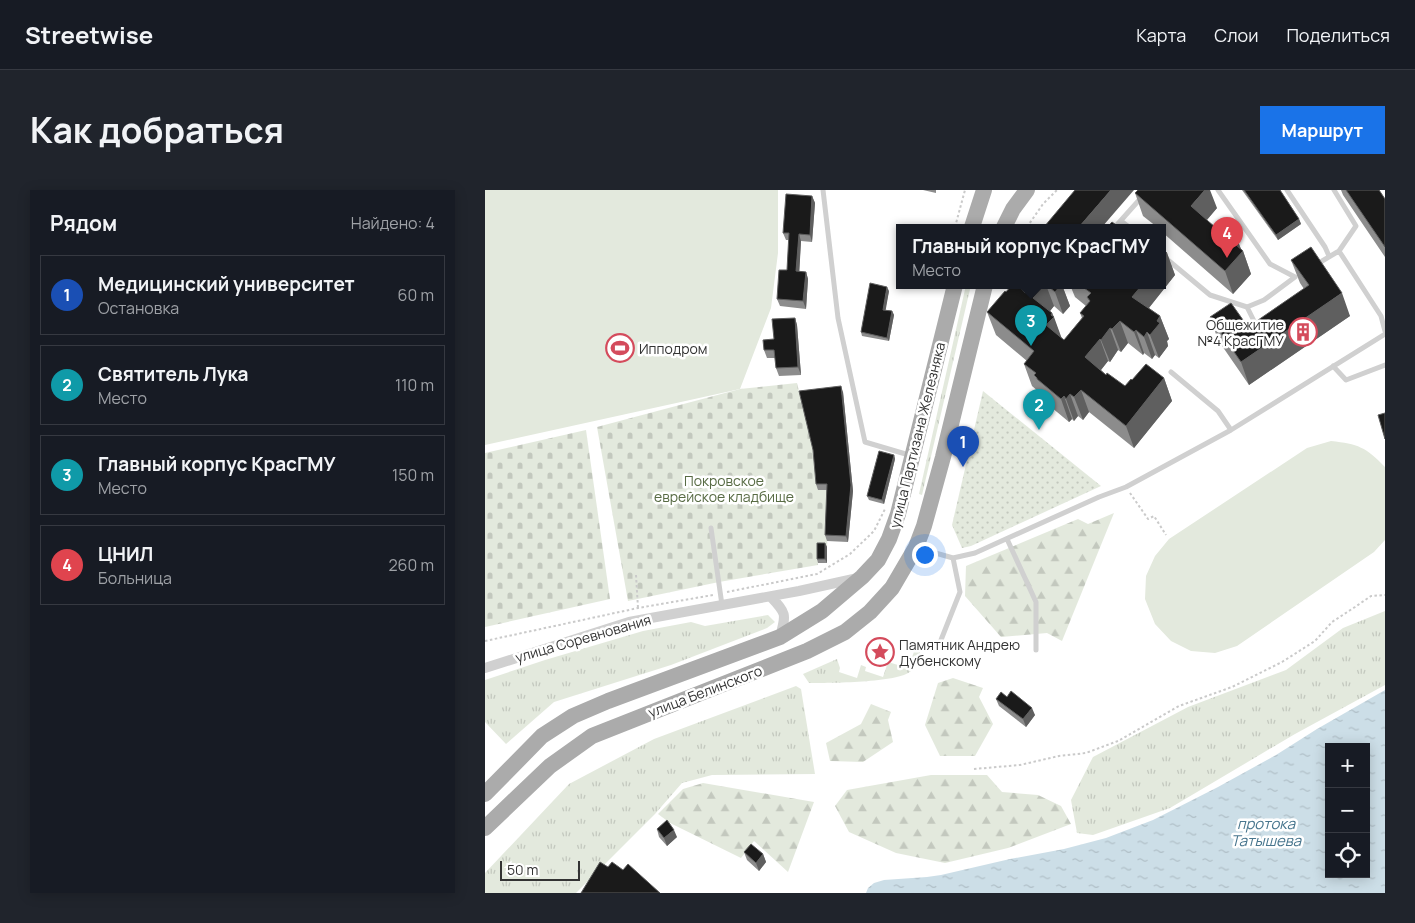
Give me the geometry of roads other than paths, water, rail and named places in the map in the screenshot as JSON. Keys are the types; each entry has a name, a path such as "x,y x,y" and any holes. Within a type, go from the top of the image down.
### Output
{"main road":[{"path":"973,224 984,190"},
{"path":"1006,224 1013,208 1027,190"},
{"name":"улица Партизана Железняка","path":"862,577 878,560 889,539 898,514 954,289"},
{"name":"улица Партизана Железняка","path":"916,548 939,475 984,289"},
{"name":"улица Белинского","path":"485,828 550,766 592,736 807,651 845,632 870,612 893,588 916,548"},
{"name":"улица Белинского","path":"485,794 542,736 573,716 780,636 822,611 862,577"}],"street":[{"name":"улица Соревнования","path":"485,668 629,622 771,597 862,577"},
{"path":"771,597 783,609 784,620 780,636"}],"lane":[{"path":"823,190 838,318 865,442 912,456"},
{"path":"1118,224 1148,190"},
{"path":"1218,190 1270,264 1295,277"},
{"path":"1287,190 1329,256"},
{"path":"1309,269 1339,251 1356,226 1333,190"},
{"path":"1121,221 1125,224"},
{"path":"916,548 953,558 975,554 1099,497 1126,487 1231,430 1385,332 1381,316 1339,251"},
{"path":"1166,258 1210,295 1247,307 1263,300 1302,273"},
{"path":"1247,307 1261,334"},
{"path":"1333,366 1346,380 1385,365"},
{"path":"1171,372 1218,411 1231,430"},
{"path":"711,528 722,605"},
{"path":"1007,539 1036,602 1036,650"},
{"path":"939,645 960,592 953,558"}],"water":[{"name":"протока Татышева","path":"1385,690 1385,893 866,893 868,888 874,883 884,880 941,875 1064,849 1106,838 1153,820 1276,755"}],"place":[{"name":"ЦНИЛ","path":"1227,258"},
{"name":"Общежитие №4 КрасГМУ","path":"1303,332"},
{"name":"Главный корпус КрасГМУ","path":"1031,346"},
{"name":"Ипподром","path":"620,348"},
{"name":"Святитель Лука","path":"1039,430"},
{"name":"Медицинский университет","path":"963,467"},
{"name":"Памятник Андрею Дубенскому","path":"880,652"}],"park label":[{"name":"Покровское еврейское кладбище","path":"724,488"}]}
